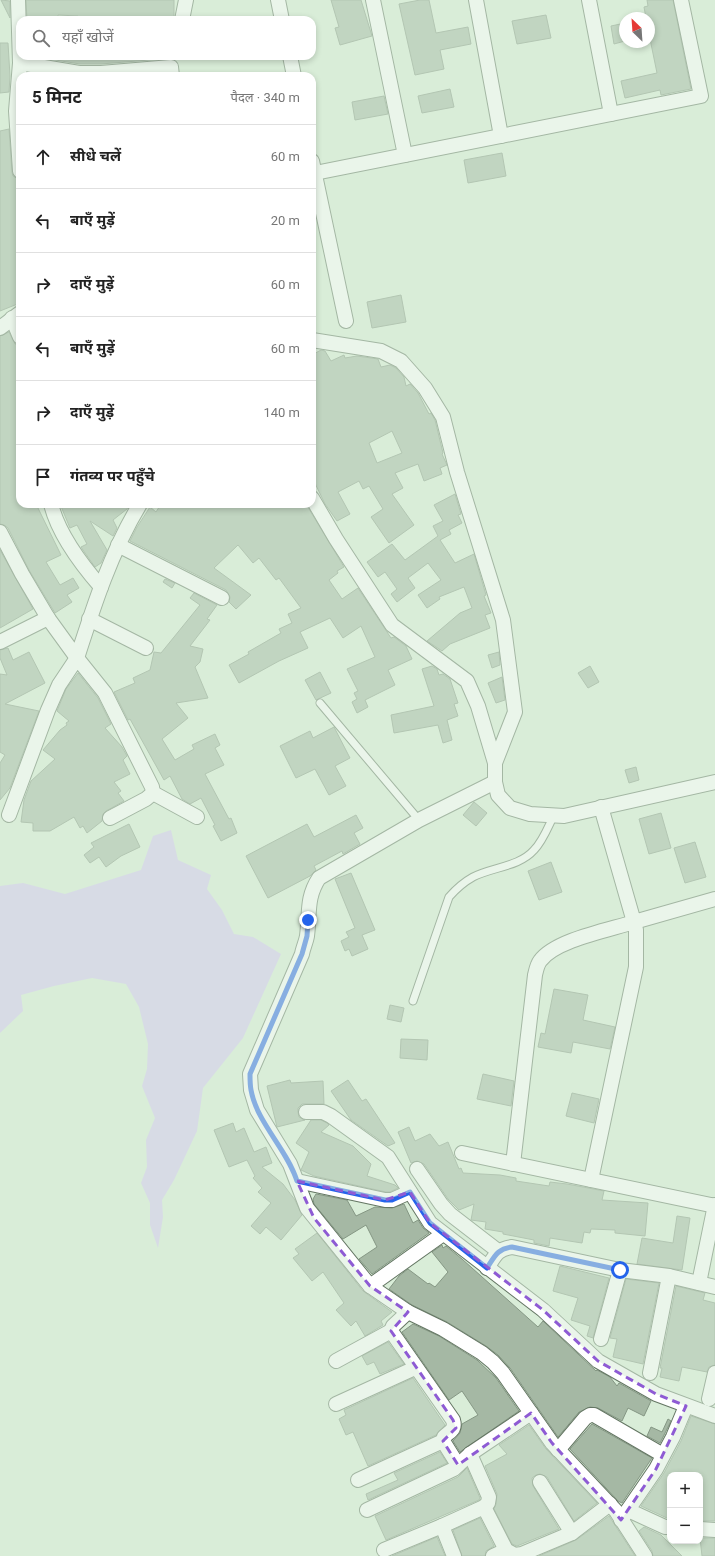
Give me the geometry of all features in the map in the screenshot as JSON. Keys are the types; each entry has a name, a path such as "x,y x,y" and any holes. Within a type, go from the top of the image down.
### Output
{"street":[{"path":"18,0 19,16"},
{"path":"183,16 186,0"},
{"path":"278,0 281,16"},
{"path":"373,0 405,155"},
{"path":"476,0 501,136"},
{"path":"589,0 611,114"},
{"path":"316,167 405,155 701,96 681,0"},
{"path":"19,72 20,60"},
{"path":"291,60 293,72"},
{"path":"20,63 73,72"},
{"path":"111,72 172,66"},
{"path":"316,181 346,321"},
{"path":"7,321 16,332"},
{"path":"316,341 381,350 401,361 424,388 443,418 457,472 503,620 515,712 495,762"},
{"path":"316,505 336,539 392,625 467,681 478,706 495,762 495,782 498,795 510,808 530,814 564,816 715,782"},
{"path":"52,508 64,535 84,568 101,587"},
{"path":"9,815 48,710 59,685 77,658 89,619 118,545 138,508"},
{"path":"0,532 22,574 48,618 105,693 152,787 153,793"},
{"path":"118,545 222,598"},
{"path":"0,642 48,618"},
{"path":"89,619 146,648"},
{"path":"495,782 419,820 320,878 313,888 310,901 307,936 302,954 250,1074 250,1090 257,1110 290,1164 303,1200 314,1218 370,1286 408,1312 443,1329 482,1353 503,1373 558,1450 610,1504 624,1515 667,1527"},
{"path":"153,793 197,817"},
{"path":"110,818 146,799 153,793"},
{"path":"591,1180 636,967 636,930 601,807"},
{"path":"513,1164 534,975 539,962 547,952 564,943 715,899"},
{"path":"306,1112 323,1112 331,1116 380,1150 388,1157 430,1223 442,1234 543,1310 598,1361 656,1394 715,1416"},
{"path":"462,1153 715,1206 699,1283"},
{"path":"417,1169 441,1204 450,1214 498,1251"},
{"path":"297,1181 385,1200 392,1200 410,1192"},
{"path":"370,1286 442,1234"},
{"path":"487,1268 498,1251 512,1247 620,1270 670,1276 715,1287"},
{"path":"601,1339 620,1270"},
{"path":"650,1373 670,1276"},
{"path":"336,1361 391,1331 393,1326 408,1312"},
{"path":"358,1480 443,1441 444,1436 453,1430 455,1426 453,1420 391,1331"},
{"path":"336,1404 416,1368"},
{"path":"709,1399 715,1373"},
{"path":"624,1515 663,1455 686,1406"},
{"path":"367,1510 444,1474 458,1465 470,1454 531,1413"},
{"path":"558,1450 585,1418 590,1415 594,1415 663,1455"},
{"path":"443,1441 458,1465"},
{"path":"384,1550 442,1526 484,1507 488,1503 489,1493 470,1454"},
{"path":"540,1482 572,1533"},
{"path":"484,1507 500,1553 515,1555 522,1554 572,1533 610,1504"},
{"path":"624,1515 644,1556"},
{"path":"442,1526 454,1556"},
{"path":"703,1529 715,1530"}],"lane":[{"path":"320,703 419,820"},
{"path":"413,1001 449,897 459,886 473,877 523,859 539,844 554,816"}],"highlighted area":[{"path":"297,1181 385,1200 410,1192 430,1223 543,1310 598,1361 656,1394 686,1406 656,1469 621,1520 552,1443 531,1413 458,1465 443,1441 456,1428 453,1420 391,1331 408,1312 370,1286 314,1218"}],"shaded area":[{"path":"171,830 178,860 211,875 207,889 222,910 234,934 253,937 281,954 243,1038 203,1088 197,1131 174,1180 162,1200 163,1217 158,1248 150,1225 150,1203 141,1183 147,1167 146,1140 155,1118 142,1086 147,1069 148,1044 139,1007 126,984 92,978 21,995 23,1011 0,1033 0,886 23,883 65,894 141,870 153,836"}],"building":[{"path":"1,0 10,1 10,18"},
{"path":"26,0 174,0 174,16 27,16"},
{"path":"331,0 361,0 372,36 340,45 335,28 339,27"},
{"path":"429,0 436,33 468,27 471,44 440,50 444,69 415,75 399,4"},
{"path":"647,0 673,0 691,89 661,95 660,90 625,98 621,81 657,73 652,48 655,48 655,12 645,12 644,7 648,6"},
{"path":"546,15 551,38 517,44 512,21"},
{"path":"619,24 619,43 614,44 611,26"},
{"path":"0,43 8,43 10,76 9,92 0,93"},
{"path":"56,60 149,60 101,64 80,64"},
{"path":"450,89 454,107 422,113 418,96"},
{"path":"384,96 388,114 355,120 352,102"},
{"path":"9,129 12,172 13,176 16,178 16,305 0,311 0,131"},
{"path":"502,153 506,176 468,183 464,160"},
{"path":"401,295 406,322 372,328 367,302"},
{"path":"9,332 16,344 16,508 38,508 61,555 46,562 60,585 73,578 79,588 67,595 72,602 55,613 29,570 8,528 0,524 0,336"},
{"path":"321,350 325,351 331,361 344,355 345,358 357,356 378,359 381,367 390,365 396,368 404,377 406,386 410,384 418,393 429,414 431,413 435,420 442,454 447,465 440,468 442,474 424,481 418,464 395,473 403,488 392,494 414,525 389,543 371,517 383,509 369,486 363,489 359,481 338,492 350,514 337,521 325,504 316,485 316,353","holes":["392,431 402,453 377,463 369,443"]},
{"path":"455,494 461,514 458,515 462,523 449,530 451,534 440,540 455,563 474,554 486,595 484,596 491,613 485,615 490,628 450,644 442,651 427,641 460,613 472,608 464,587 439,597 440,599 427,608 418,595 441,580 428,563 408,578 415,588 397,602 391,594 397,589 385,572 378,577 367,562 392,544 405,560 438,536 433,526 443,521 434,505"},
{"path":"62,508 128,508 113,520 117,528 113,536 90,521 107,550 101,563 95,567 81,547 87,544 77,525 70,528"},
{"path":"149,508 156,512 158,508 308,508 344,567 337,571 338,573 329,580 342,599 358,588 391,638 394,637 406,646 412,659 388,670 395,685 365,700 368,707 357,713 352,702 357,699 354,693 358,691 347,669 375,657 361,626 343,638 330,618 300,632 308,648 279,661 239,683 229,665 281,633 279,629 292,623 288,614 301,608 279,578 276,580 259,558 253,563 238,545 214,568 251,595 236,609 229,602 230,597 226,590 130,541"},
{"path":"0,550 33,609 0,628"},
{"path":"165,579 175,583 172,588 163,582"},
{"path":"194,593 217,605 207,619 210,620 190,646 203,649 200,662 195,667 208,698 176,703 188,718 162,739 175,760 194,749 192,745 215,734 220,745 215,748 224,765 205,774 229,819 231,818 237,833 221,841 213,826 215,825 201,798 190,804 182,799 170,776 164,780 130,719 128,720 114,692 135,683 133,678 150,670 154,652 161,653 200,605 190,598"},
{"path":"8,648 13,660 29,652 45,683 5,704 39,711 10,788 0,800 0,763 5,755 0,752 0,674 7,675 0,658 0,650"},
{"path":"499,652 500,665 492,668 488,655"},
{"path":"432,666 437,669 439,675 443,674 450,679 458,703 454,704 458,716 447,720 452,740 443,743 438,725 394,733 391,715 434,706 422,669"},
{"path":"590,666 599,682 588,688 578,673"},
{"path":"320,672 331,693 316,700 305,680"},
{"path":"78,673 98,698 111,724 105,728 122,747 127,756 123,760 130,774 114,782 121,791 118,793 124,801 106,811 103,814 102,821 87,833 83,826 80,828 74,817 50,831 33,831 33,823 21,822 24,800 31,781 55,759 43,750 69,721 57,711 66,689"},
{"path":"502,677 505,700 496,703 488,683"},
{"path":"334,727 350,758 335,766 346,786 329,795 315,769 296,778 280,746 310,731 313,738"},
{"path":"636,767 639,780 629,783 625,770"},
{"path":"474,802 487,813 476,826 463,815"},
{"path":"661,813 671,848 649,854 639,819"},
{"path":"356,815 363,828 354,833 360,844 343,854 342,851 314,866 316,870 310,876 268,898 246,856 307,824 314,837"},
{"path":"129,824 140,847 121,856 106,867 99,857 90,863 84,855 94,847 91,843"},
{"path":"695,842 706,877 685,883 674,848"},
{"path":"551,862 562,892 539,900 528,871"},
{"path":"351,873 375,930 362,935 368,949 352,956 349,949 345,951 341,941 349,937 346,932 355,928 335,879"},
{"path":"554,989 588,995 583,1020 615,1027 610,1049 573,1042 571,1053 538,1047 541,1033 545,1034"},
{"path":"390,1005 404,1008 401,1022 387,1019"},
{"path":"401,1039 428,1040 427,1060 400,1058"},
{"path":"483,1074 514,1081 511,1106 477,1099"},
{"path":"290,1080 291,1083 323,1081 324,1104 302,1104 298,1108 298,1112 299,1117 305,1120 277,1127 267,1086"},
{"path":"348,1080 362,1101 366,1099 395,1143 388,1146 351,1120 331,1091"},
{"path":"572,1093 599,1099 594,1123 566,1116"},
{"path":"311,1120 321,1120 327,1123 329,1125 321,1132 353,1146 371,1164 367,1176 395,1185 398,1188 390,1192 386,1192 314,1176 301,1170 309,1152 296,1143"},
{"path":"233,1123 236,1132 244,1128 254,1152 266,1147 272,1163 262,1167 283,1184 295,1200 302,1215 281,1240 266,1227 260,1234 251,1226 271,1203 258,1192 262,1188 253,1178 255,1176 247,1160 229,1167 214,1130"},
{"path":"409,1127 415,1141 430,1134 439,1146 448,1142 459,1169 461,1168 463,1173 500,1175 516,1178 516,1181 549,1186 550,1182 567,1184 604,1191 602,1200 648,1203 645,1236 615,1233 615,1230 591,1229 590,1233 584,1232 582,1243 550,1238 549,1246 534,1243 534,1240 485,1229 486,1222 471,1220 474,1204 459,1210 448,1199 424,1164 417,1161 411,1163 398,1132"},
{"path":"316,1194 347,1200 356,1216 375,1207 392,1208 404,1204 413,1223 418,1220 423,1228 429,1233 372,1274 359,1259 377,1247 366,1225 343,1239 314,1204 313,1199"},
{"path":"677,1216 690,1218 682,1270 637,1264 642,1238 673,1243"},
{"path":"317,1233 363,1291 392,1312 381,1321 383,1325 365,1336 356,1321 351,1326 336,1310 344,1303 323,1272 312,1281 293,1258 299,1254 295,1249"},
{"path":"442,1245 443,1248 446,1246 462,1259 538,1327 543,1321 596,1371 597,1370 610,1377 617,1386 619,1383 651,1401 644,1416 628,1408 622,1421 598,1408 590,1407 579,1412 558,1437 510,1368 498,1355 447,1322 412,1305 389,1289 399,1276 408,1269 428,1284 429,1283 435,1287 448,1272 432,1252"},
{"path":"560,1266 609,1278 593,1338 587,1336 590,1326 571,1320 578,1298 553,1291"},
{"path":"626,1279 659,1283 643,1364 613,1357 617,1339 610,1338"},
{"path":"676,1286 705,1293 703,1300 715,1303 715,1365 709,1367 707,1372 682,1367 679,1381 660,1377 662,1368 660,1368"},
{"path":"413,1324 439,1336 477,1360 496,1378 519,1411 460,1452 453,1441 460,1433 462,1424 478,1415 462,1391 449,1400 402,1332"},
{"path":"388,1342 404,1364 380,1374 374,1362 367,1365 362,1356"},
{"path":"413,1378 445,1425 436,1435 368,1466 353,1432 346,1435 339,1419 346,1415 344,1410"},
{"path":"691,1416 715,1424 715,1521 703,1521 703,1472 667,1472 667,1518 641,1506 664,1473 681,1441"},
{"path":"668,1419 671,1421 660,1443 647,1436 651,1427 662,1432"},
{"path":"592,1424 652,1458 622,1503 618,1501 570,1449"},
{"path":"529,1425 546,1449 597,1503 574,1521 547,1477 540,1474 536,1475 532,1478 533,1486 559,1529 517,1546 512,1544 494,1509 497,1494 485,1466 507,1454 499,1445"},
{"path":"440,1452 447,1463 368,1500 366,1494 398,1480 394,1473"},
{"path":"467,1468 480,1498 479,1500 386,1540 375,1516 458,1477"},
{"path":"609,1516 635,1556 539,1556 576,1540"},
{"path":"480,1518 494,1546 486,1551 485,1556 462,1556 453,1530"},
{"path":"644,1527 661,1535 667,1541 667,1544 670,1544 682,1556 653,1556 652,1551 639,1531"},
{"path":"437,1537 445,1556 392,1556"},
{"path":"703,1538 715,1538 715,1556 702,1556 701,1544 703,1544"}],"route":[{"path":"308,920 307,936 302,954 250,1074 250,1090 257,1110 290,1164 297,1181 385,1200 399,1198 410,1192 430,1223 487,1268 498,1251 512,1247 620,1270"}]}
